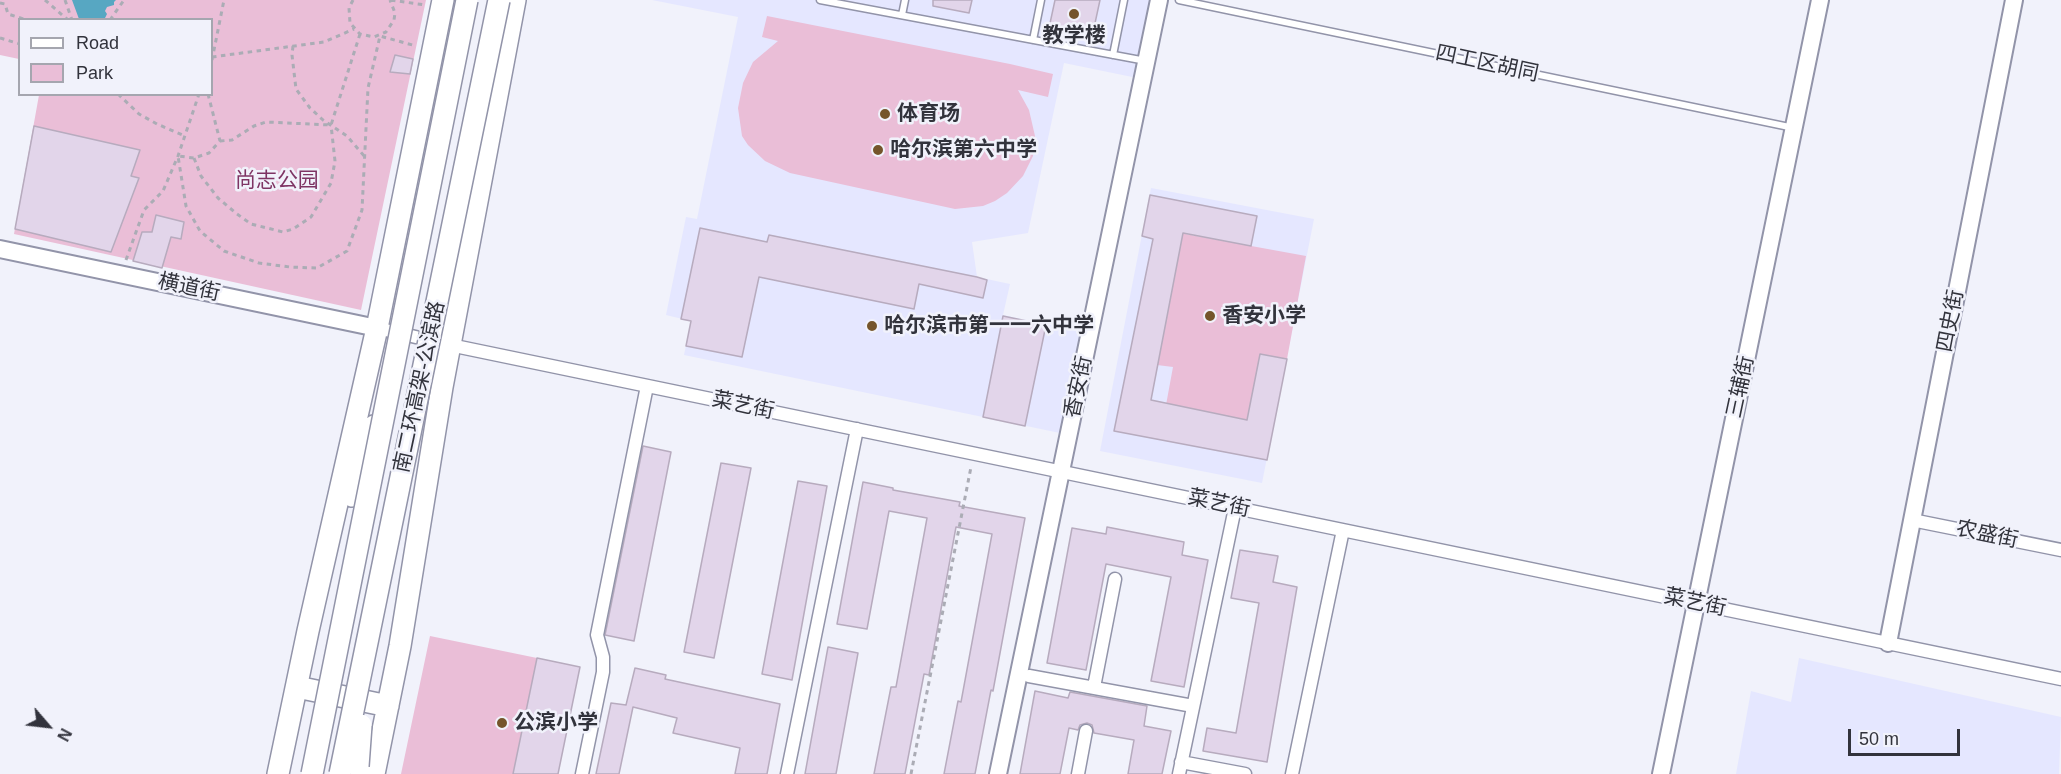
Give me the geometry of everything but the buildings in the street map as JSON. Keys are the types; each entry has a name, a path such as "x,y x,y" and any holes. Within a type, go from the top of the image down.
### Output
{"highway":[{"name":"南二环高架-公滨路","path":"312,774 467,0"},
{"name":"南二环高架-公滨路","path":"358,772 367,640 499,0"},
{"path":"358,772 388,706 450,345 515,0"},
{"path":"278,774 377,328 434,2"},
{"path":"308,631 390,378"},
{"path":"297,687 388,706"}],"street":[{"name":"香安街","path":"998,774 1159,0"},
{"name":"三辅街","path":"1661,774 1820,0"},
{"name":"四史街","path":"1888,643 2014,0"},
{"name":"横道街","path":"0,249 377,328"},
{"name":"菜艺街","path":"377,328 2061,679"},
{"path":"582,774 603,672 603,657 597,635 647,386"},
{"path":"787,774 857,429"},
{"path":"1235,508 1180,768 1245,774"},
{"name":"农盛街","path":"1912,520 2061,550"},
{"path":"1292,774 1343,530"},
{"path":"1094,687 1115,579"},
{"path":"1029,676 1193,706"},
{"path":"1078,774 1086,731"}],"lane":[{"path":"820,0 1146,61"},
{"path":"902,15 905,0"},
{"path":"1033,40 1041,0"},
{"path":"1113,55 1124,0"},
{"name":"四工区胡同","path":"1179,0 1794,128"}],"path":[{"path":"45,0 66,18"},
{"path":"65,0 71,18"},
{"path":"111,18 124,0"},
{"path":"213,53 224,0"},
{"path":"353,0 348,15 354,29 360,34 367,37 380,36 416,46"},
{"path":"178,156 186,206 200,231 224,251 259,263 317,268 347,251 362,210 368,88 380,36 386,32 394,20 395,13 391,0 434,2"},
{"path":"0,3 5,4 8,14 21,18"},
{"path":"213,58 324,42 354,29"},
{"path":"194,158 201,176 218,198 251,224 270,231 283,232 293,229 311,217 331,183 335,161 331,125 360,34"},
{"path":"0,38 18,43"},
{"path":"293,46 296,89 310,108 347,136 365,157"},
{"path":"120,96 139,114 185,136"},
{"path":"126,260 144,210 163,191 178,156 198,96"},
{"path":"209,96 220,141"},
{"path":"178,156 194,158 209,153 220,141 232,140 254,126 267,122 331,125"},
{"path":"910,774 974,453"}],"shaded area":[{"name":"哈尔滨第六中学","path":"652,0 1159,0 1142,79 1064,63 1028,233 972,242 977,277 1010,284 1003,315 1082,332 1060,433 684,355 691,321 666,315 686,217 697,219 738,17"},
{"name":"香安小学","path":"1151,188 1314,219 1262,483 1100,451"},
{"path":"1799,658 2061,717 2059,774 1736,774 1751,691 1791,702"}],"green space":[{"name":"尚志公园","path":"0,0 426,0 361,310 14,234 39,96 213,96 213,18 18,18 18,59 0,55"},
{"name":"体育场","path":"767,16 1053,74 1048,97 1018,90 1029,110 1035,136 1033,156 1023,176 1007,193 995,201 983,206 955,209 790,173 765,161 742,136 738,108 743,83 753,62 778,41 762,37"},
{"path":"1169,231 1306,256 1287,359 1260,354 1247,420 1166,405 1173,367 1157,365"},
{"name":"公滨小学","path":"430,636 537,658 513,774 401,774"}],"water":[{"path":"72,0 116,0 114,5 107,7 105,18 79,18"}],"place":[{"name":"教学楼","path":"1074,14"},
{"name":"体育场","path":"885,114"},
{"name":"哈尔滨第六中学","path":"878,150"},
{"name":"香安小学","path":"1210,316"},
{"name":"哈尔滨市第一一六中学","path":"872,326"},
{"name":"公滨小学","path":"502,723"}]}
